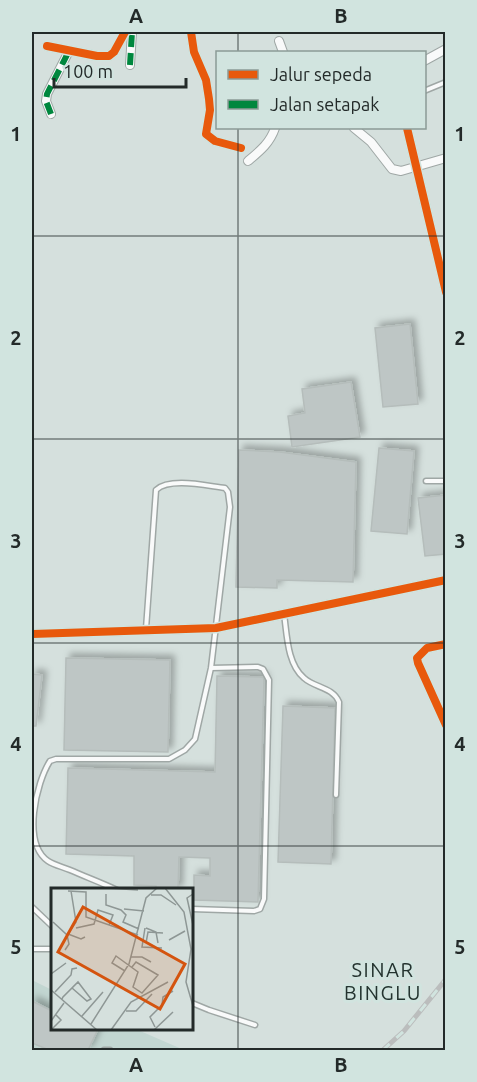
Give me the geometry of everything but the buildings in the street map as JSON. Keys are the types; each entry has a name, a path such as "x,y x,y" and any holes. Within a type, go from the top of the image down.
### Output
{"street":[{"path":"47,46 97,56 109,56 114,52 125,32"},
{"path":"130,65 132,32"},
{"path":"191,32 194,52 206,80 209,99 210,110 206,134 215,141 241,147"},
{"path":"279,41 283,51"},
{"path":"426,60 446,49"},
{"path":"51,114 46,101 47,94 69,51"},
{"path":"248,161 262,149 275,129"},
{"path":"355,129 371,142 392,169 400,171 446,158"},
{"path":"407,129 446,292"},
{"path":"32,634 216,627 446,580"},
{"path":"446,644 427,648 417,658 428,688 446,725"}],"lane":[{"path":"426,90 446,82"},
{"path":"426,481 446,481"},
{"path":"112,888 48,861 39,851 33,820 37,795 50,760 169,759 185,750 195,739 211,668 216,627 230,507 228,492 225,488 172,482 156,490 146,629"},
{"path":"284,613 290,652 299,672 303,678 335,694 339,702 336,795"},
{"path":"194,909 254,911 260,909 264,899 269,680 263,669 258,667 211,668"},
{"path":"32,907 51,925"},
{"path":"32,949 51,949"},
{"path":"194,1004 255,1025"},
{"path":"104,1050 110,1050"}],"shaded area":[{"path":"32,980 51,990 51,1031 140,1031 184,1050 32,1050"}],"railway":[{"path":"383,1050 404,1031 446,979"}],"marked path":[{"path":"130,65 132,32"},
{"path":"51,114 46,101 47,94 69,51"}],"cycle path":[{"path":"47,46 97,56 109,56 114,52 125,32"},
{"path":"191,32 194,52 206,80 209,99 210,110 206,134 215,141 241,148"},
{"path":"407,129 446,292"},
{"path":"32,634 216,628 446,580"},
{"path":"446,644 427,648 417,658 446,725"}],"district":[{"name":"SINAR BINGLU","path":"383,982"}]}
